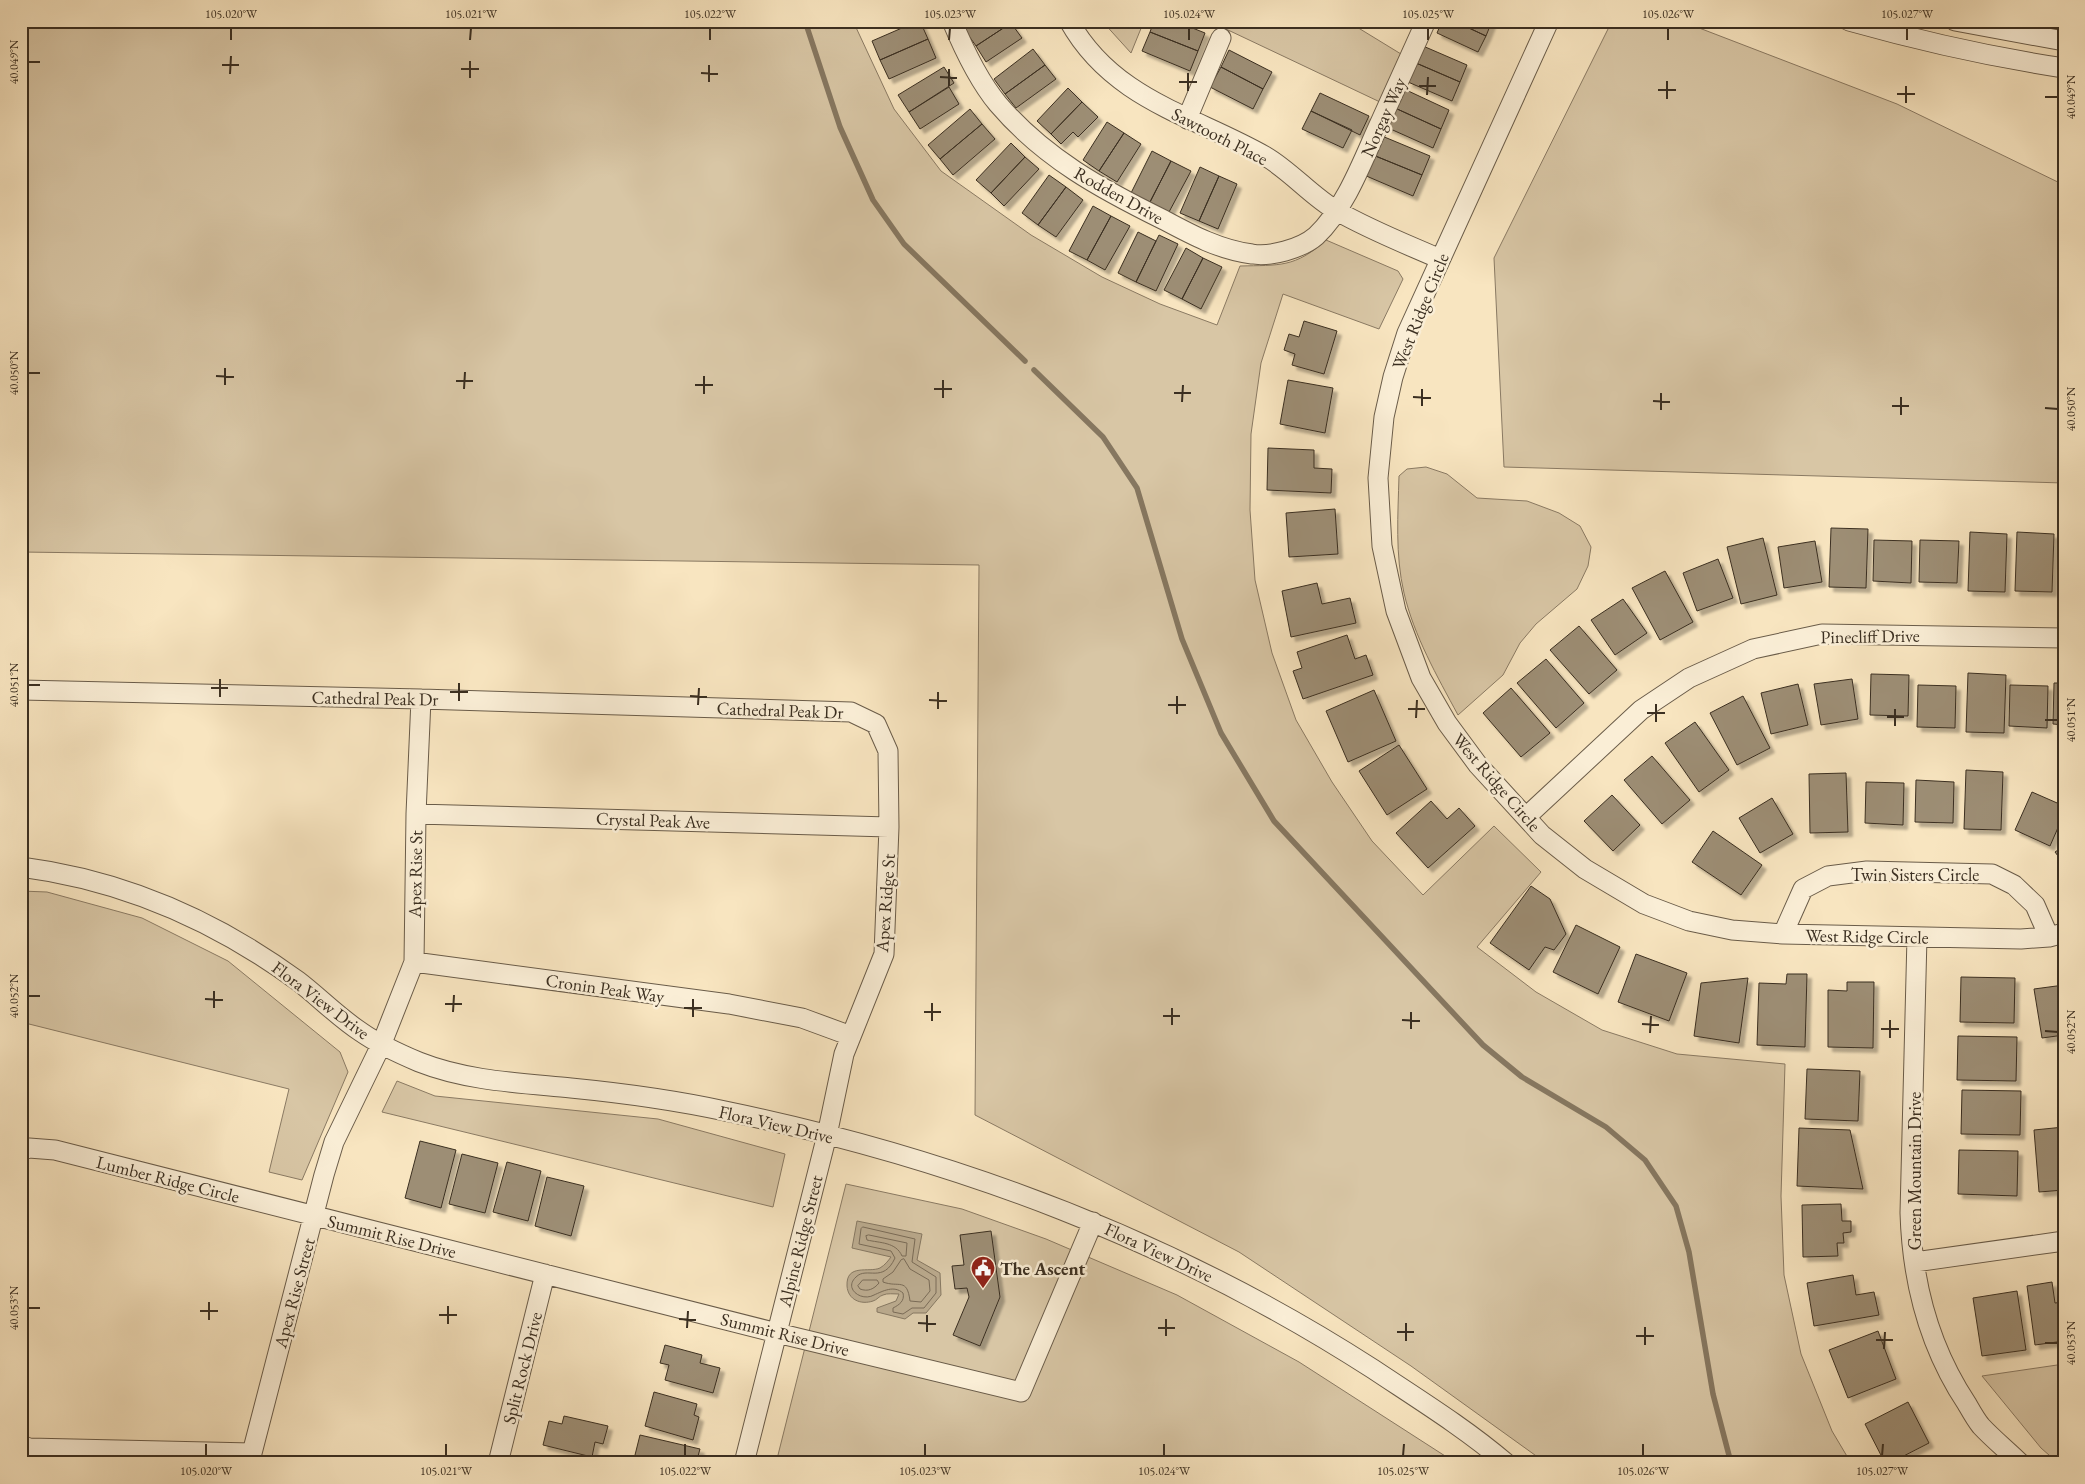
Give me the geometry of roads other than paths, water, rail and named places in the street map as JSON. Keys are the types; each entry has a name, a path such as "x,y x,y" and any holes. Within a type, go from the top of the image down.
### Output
{"street":[{"name":"Rodden Drive","path":"952,21 968,57 997,103 1038,146 1087,180 1194,236 1225,249 1254,255 1287,251 1315,237 1336,210"},
{"name":"Sawtooth Place","path":"1069,21 1077,36 1099,62 1129,86 1160,106 1266,157 1336,210 1440,259"},
{"name":"Norgay Way","path":"1336,210 1359,171 1426,21"},
{"name":"West Ridge Circle","path":"1549,21 1407,333 1393,377 1384,417 1378,478 1382,546 1396,611 1421,678 1447,722 1478,764 1542,835 1569,857 1613,887 1644,904 1689,921 1724,928 1782,934 2021,938 2056,935"},
{"path":"1849,21 1899,35 2003,59 2064,68"},
{"path":"1955,21 2064,41"},
{"path":"1187,118 1221,38"},
{"name":"Pinecliff Drive","path":"1526,817 1641,710 1689,678 1752,649 1822,634 2064,638"},
{"name":"Cathedral Peak Dr","path":"21,690 421,699 851,712 876,724"},
{"name":"Apex Rise St","path":"382,1043 414,962 416,814 421,699"},
{"name":"Apex Ridge St","path":"827,1135 844,1054 884,954 889,826 888,751 876,724"},
{"name":"Crystal Peak Ave","path":"416,814 889,826"},
{"name":"Flora View Drive","path":"21,867 69,874 146,897 196,919 248,947 300,982 361,1033 418,1061 459,1075 601,1091 724,1111 882,1149 987,1181 1093,1222 1205,1273 1331,1342 1420,1400 1506,1463"},
{"name":"Twin Sisters Circle","path":"1782,934 1803,889 1828,876 1867,871 1992,874 2014,886 2035,906 2056,935"},
{"name":"Green Mountain Drive","path":"1917,937 1910,1213 1911,1238 1921,1304 1955,1386 1981,1426 2020,1463"},
{"name":"Cronin Peak Way","path":"414,962 729,1004 802,1018 851,1036"},
{"name":"Apex Rise Street","path":"251,1458 334,1142 382,1043"},
{"name":"Alpine Ridge Street","path":"744,1463 827,1135"},
{"name":"Lumber Ridge Circle","path":"21,1151 29,1148 55,1150 313,1217"},
{"name":"Summit Rise Drive","path":"313,1217 1020,1392 1093,1222"},
{"path":"1915,1262 2064,1241"},
{"name":"Split Rock Drive","path":"498,1463 545,1274"},
{"path":"21,1445 29,1448 251,1458"}],"water":[{"path":"857,1221 922,1234 917,1260 940,1273 941,1295 926,1313 913,1313 905,1319 877,1312 877,1308 896,1301 899,1294 885,1294 868,1302 860,1302 850,1295 847,1286 850,1274 859,1270 880,1268 891,1257 852,1248"}],"waterway":[{"path":"805,21 840,127 873,200 904,244 1025,361"},
{"path":"1034,370 1103,437 1137,488 1182,639 1221,733 1274,821 1483,1045 1522,1077 1606,1127 1645,1160 1676,1206 1689,1252 1713,1394 1731,1463"}],"place":[{"name":"The Ascent","path":"983,1289"}]}
